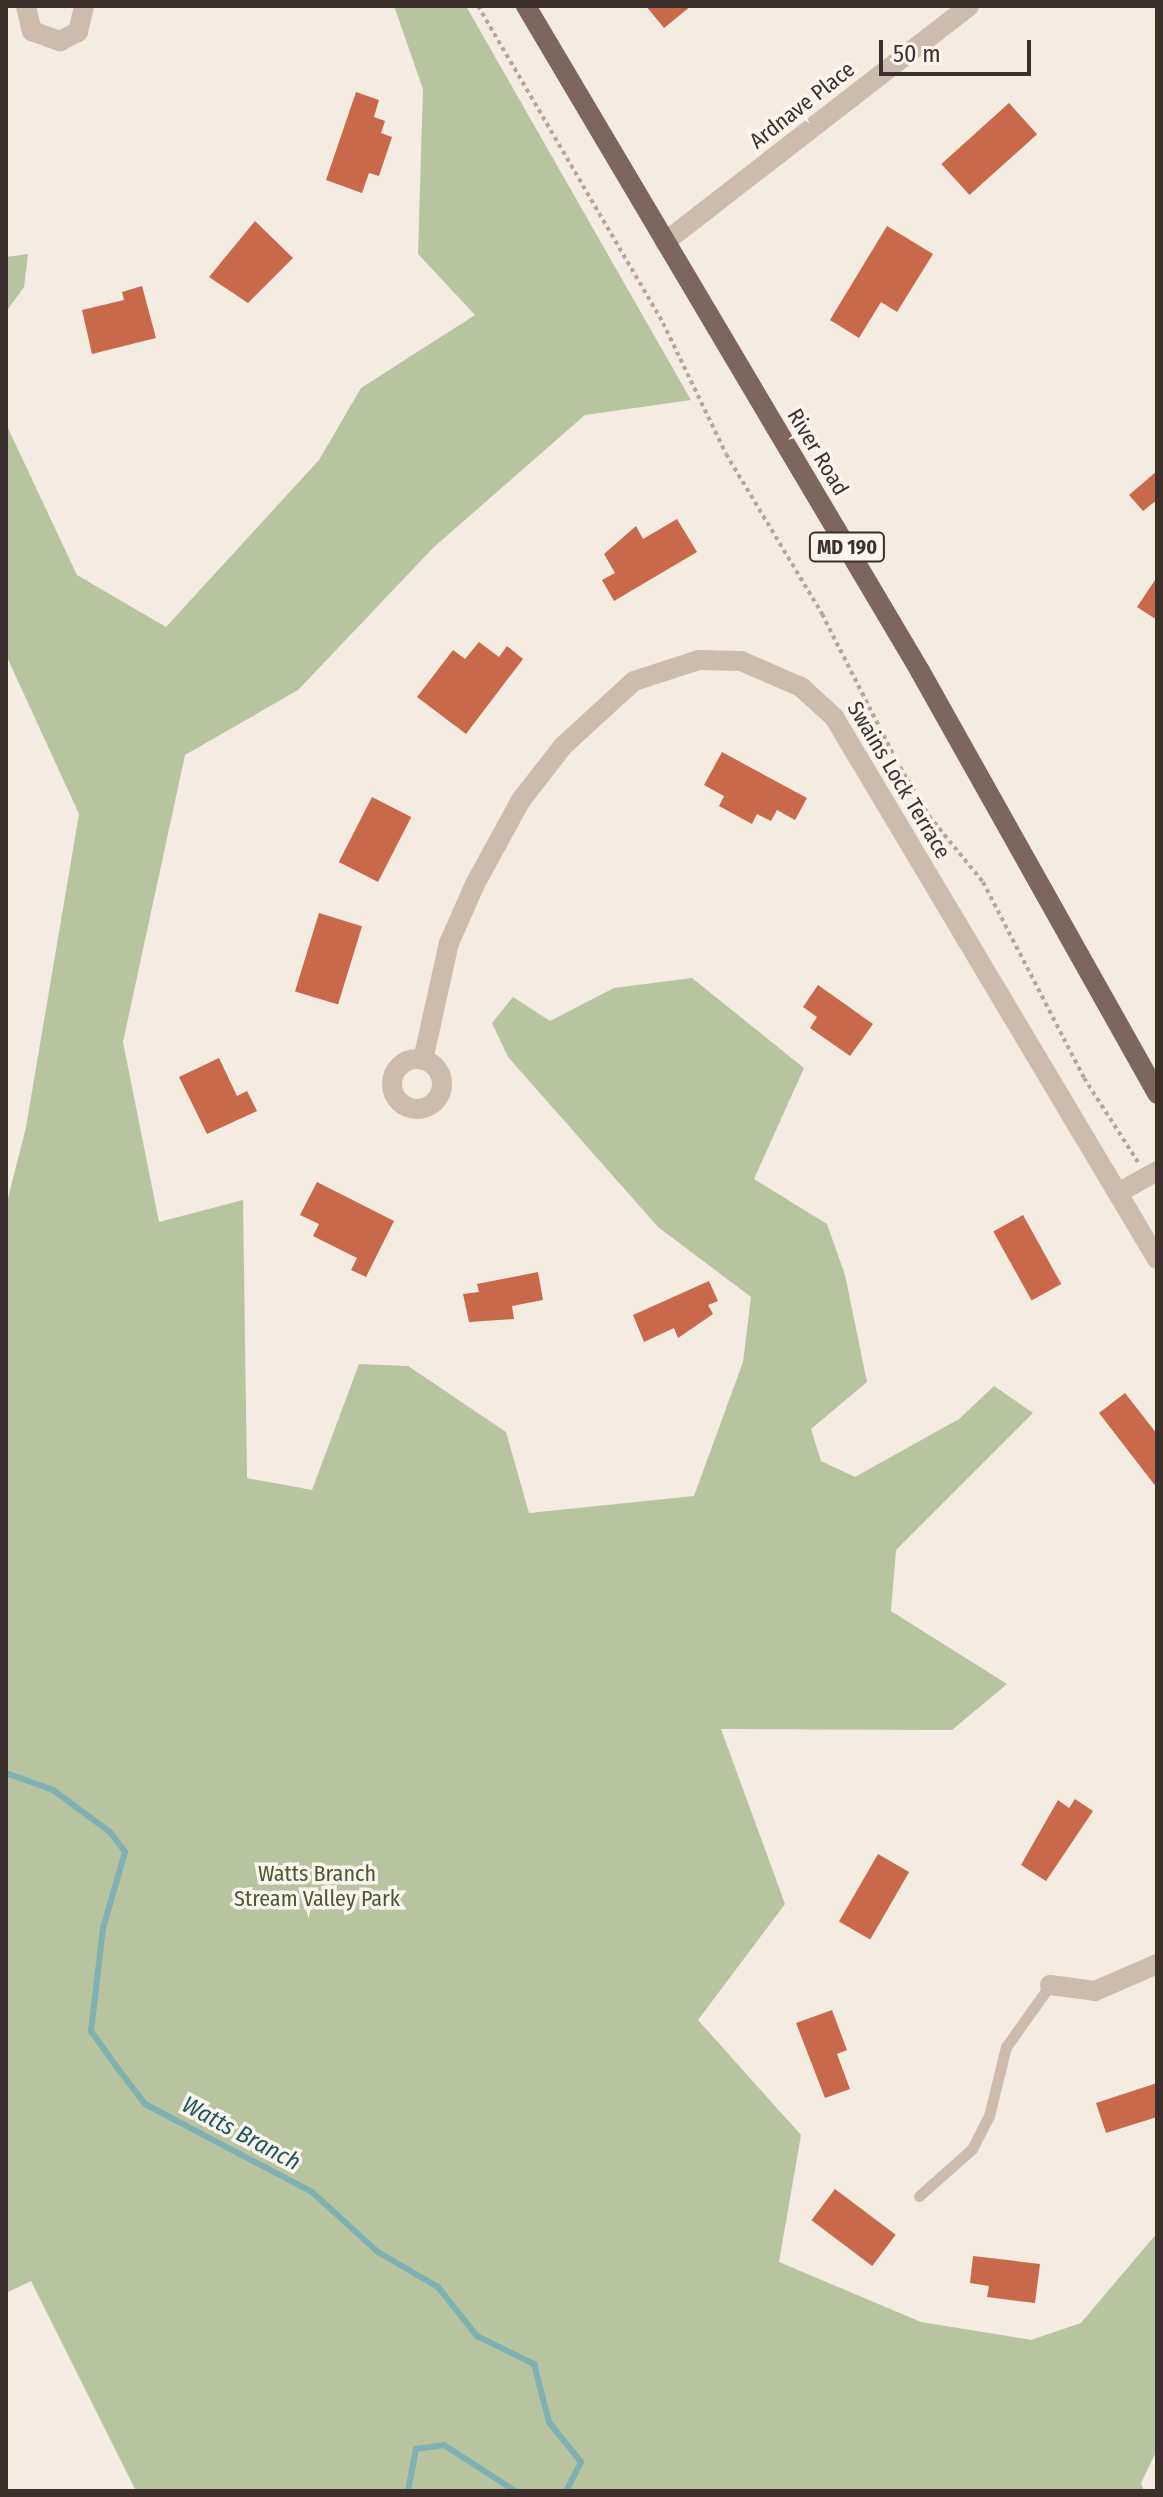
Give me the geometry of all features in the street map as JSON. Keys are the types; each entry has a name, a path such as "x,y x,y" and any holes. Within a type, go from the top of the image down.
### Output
{"main road":[{"name":"River Road","path":"526,6 920,671 1157,1094"}],"street":[{"path":"26,6 32,31 50,41 78,32 84,6"},
{"name":"Ardnave Place","path":"665,242 969,6"},
{"name":"Swains Lock Terrace","path":"423,1060 449,943 475,884 521,800 563,746 634,681 699,660 741,661 801,687 834,717 1157,1259"},
{"path":"1118,1193 1152,1174"},
{"path":"1050,1985 1095,1991 1157,1964"}],"lane":[{"path":"919,2196 972,2149 989,2116 1006,2047 1050,1985"}],"path":[{"path":"478,6 663,323 726,454 822,614 904,774 983,882 1084,1078 1152,1174"}],"green space":[{"name":"Watts Branch Stream Valley Park","path":"394,6 466,6 691,400 585,415 434,547 298,690 185,755 123,1042 159,1222 243,1200 247,1478 312,1490 359,1364 408,1366 506,1432 529,1513 694,1496 743,1362 751,1297 658,1227 508,1057 492,1023 513,997 550,1021 614,988 692,978 804,1068 754,1179 827,1224 845,1275 867,1382 811,1429 821,1461 855,1477 959,1419 994,1386 1033,1413 896,1550 891,1611 1007,1684 952,1730 721,1729 785,1904 698,2020 801,2135 779,2262 921,2322 1031,2340 1081,2323 1157,2233 1157,2450 1141,2483 1144,2491 136,2491 31,2281 6,2293 6,1206 26,1127 79,814 6,655 6,424 77,575 166,627 319,460 361,388 475,315 418,254 423,89"},
{"path":"28,254 24,287 6,312 6,257"}],"building":[{"path":"646,6 691,6 664,28"},
{"path":"356,92 379,100 374,117 385,121 381,133 392,137 379,176 369,173 362,193 326,180"},
{"path":"1009,103 1037,134 969,195 941,164"},
{"path":"255,221 293,258 248,303 209,277"},
{"path":"887,226 933,254 897,312 881,302 859,338 830,320"},
{"path":"142,286 156,338 92,354 82,310 124,300 122,292"},
{"path":"1157,471 1157,500 1143,511 1129,495"},
{"path":"677,519 697,552 614,601 602,580 615,573 604,554 636,526 643,539"},
{"path":"1157,577 1157,620 1137,607"},
{"path":"479,642 499,657 507,646 523,659 466,734 417,697 453,650 465,659"},
{"path":"722,752 807,798 795,820 777,810 771,821 757,814 752,824 719,806 724,796 704,785"},
{"path":"372,797 411,817 378,882 339,862"},
{"path":"319,913 362,926 338,1005 295,991"},
{"path":"818,985 873,1024 850,1056 810,1028 817,1017 803,1007"},
{"path":"219,1058 237,1096 247,1091 257,1111 207,1134 179,1077"},
{"path":"317,1182 394,1221 366,1277 351,1270 357,1258 313,1236 319,1224 300,1215"},
{"path":"1023,1215 1061,1284 1032,1301 993,1231"},
{"path":"538,1272 543,1300 512,1306 514,1319 469,1322 463,1294 479,1292 477,1284"},
{"path":"709,1281 718,1301 708,1305 713,1314 678,1338 674,1328 644,1342 633,1315"},
{"path":"1125,1393 1157,1434 1157,1488 1099,1413"},
{"path":"1075,1799 1093,1811 1046,1881 1021,1865 1058,1800 1069,1808"},
{"path":"878,1854 909,1872 870,1940 839,1922"},
{"path":"832,2010 847,2050 837,2054 850,2089 825,2098 796,2023"},
{"path":"1157,2083 1157,2117 1106,2133 1096,2103"},
{"path":"835,2189 896,2235 872,2266 812,2220"},
{"path":"973,2256 1040,2264 1035,2303 987,2297 989,2286 970,2283"}],"waterway":[{"name":"Watts Branch","path":"6,1773 53,1790 110,1832 125,1852 103,1928 91,2031 145,2104 312,2192 378,2252 438,2287 477,2336 534,2364 549,2422 581,2462 566,2491"},
{"name":"Watts Branch","path":"408,2491 416,2449 444,2445 515,2491"}]}
